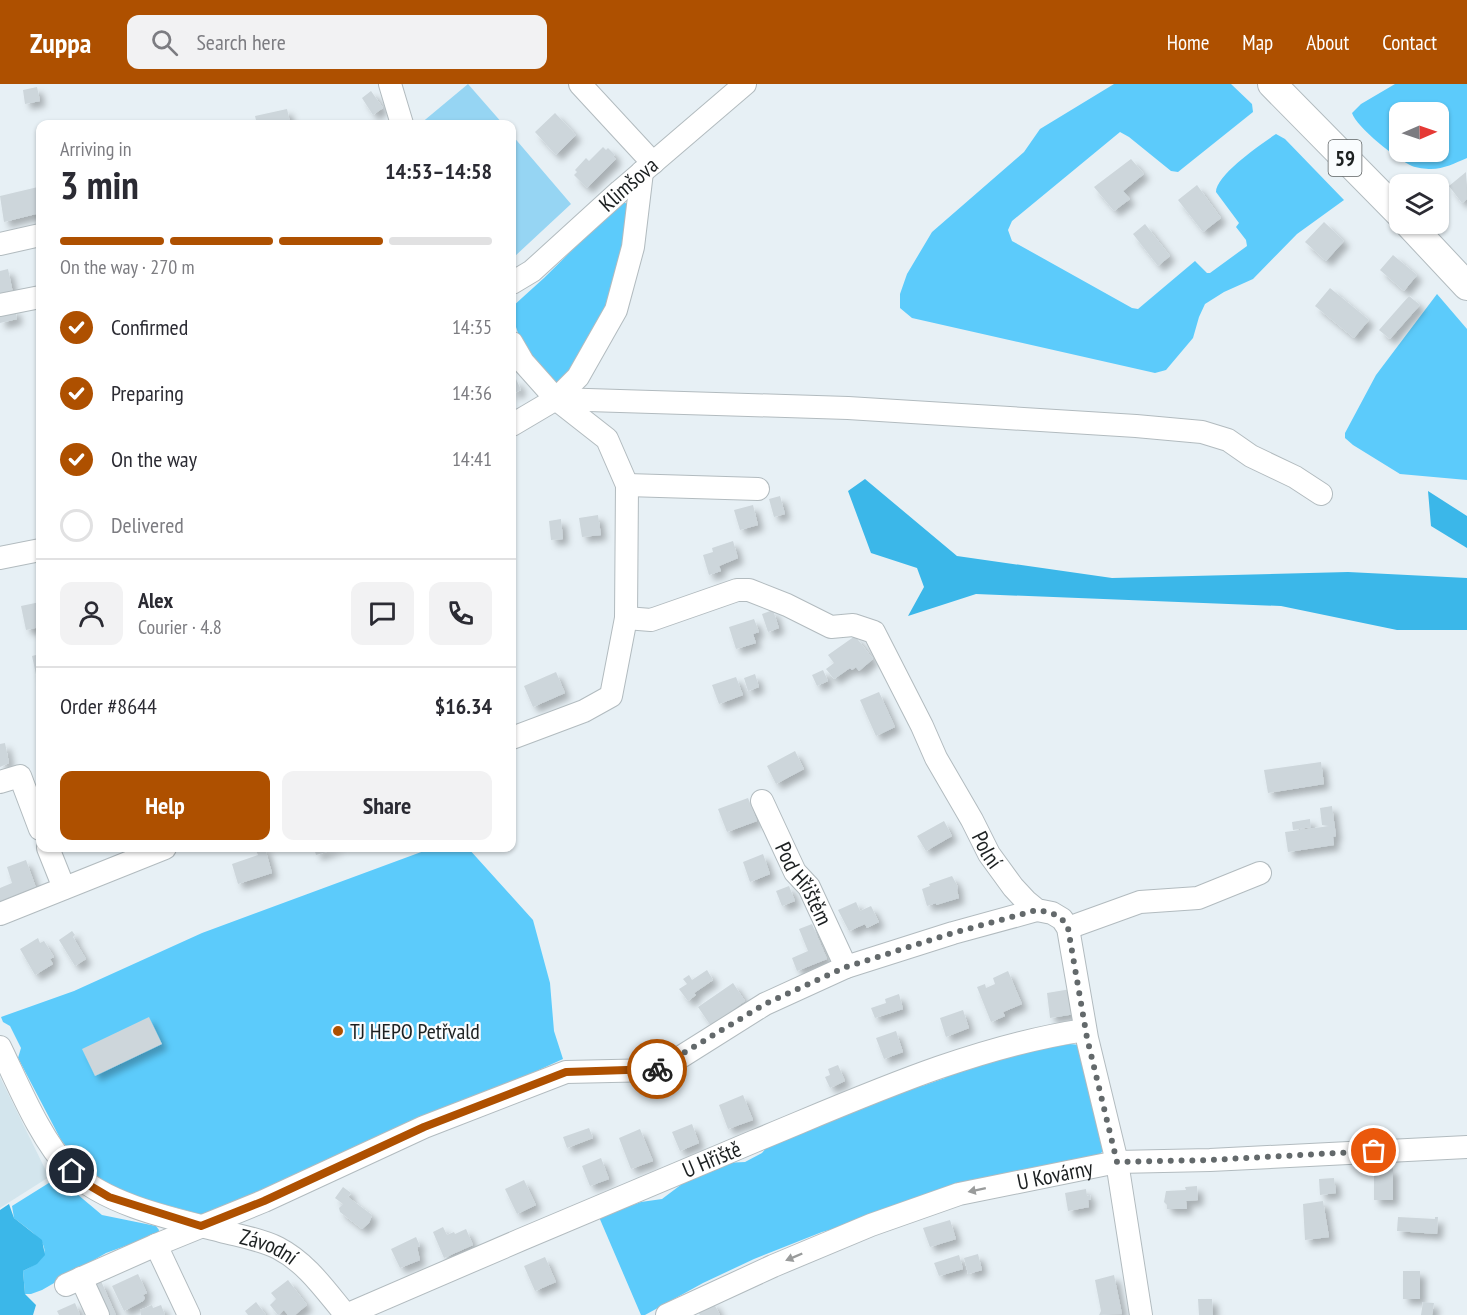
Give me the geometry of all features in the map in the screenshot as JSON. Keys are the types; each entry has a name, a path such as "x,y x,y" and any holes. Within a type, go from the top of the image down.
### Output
{"main road":[{"name":"59","path":"1272,84 1389,203"},
{"path":"1418,234 1467,286"}],"street":[{"path":"390,84 401,120"},
{"path":"516,423 556,399 578,377 616,310 633,247 648,167 580,84"},
{"name":"Klimšova","path":"516,281 532,271 745,84"},
{"path":"0,244 36,235"},
{"path":"0,305 36,298"},
{"path":"516,350 523,362 556,399 608,439 627,485 626,618 610,696 584,711 516,736"},
{"path":"556,399 848,408 1202,432 1228,440 1251,456 1294,477 1321,494"},
{"path":"627,485 758,489"},
{"path":"0,558 36,551"},
{"name":"Polní","path":"626,618 651,620 737,590 749,591 787,605 831,627 853,625 873,632 936,758 989,854 1013,887 1037,910 1052,913 1062,919 1068,928"},
{"path":"0,782 20,776 36,818"},
{"name":"Pod Hřištěm","path":"762,801 795,872 809,887 846,967"},
{"path":"50,852 64,888"},
{"path":"0,914 155,852"},
{"path":"1141,1315 1117,1162 1085,1030 1068,928 1140,902 1198,898 1260,873"},
{"path":"98,1315 74,1282 156,1245 264,1201 424,1127 566,1072 657,1070 765,1004 846,967 953,933 1037,910"},
{"name":"U Hřiště","path":"346,1315 866,1095 996,1048 1055,1034 1085,1030"},
{"name":"Závodní","path":"0,1047 57,1155 87,1184 109,1197 201,1226 260,1241 288,1254 310,1272 346,1315"},
{"name":"U Kovárny","path":"667,1315 871,1225 959,1194 1117,1162 1210,1160 1467,1147"},
{"path":"156,1245 189,1315"}],"shaded area":[{"path":"468,84 500,120 425,120"},
{"path":"1114,84 1231,84 1252,104 1253,112 1178,172 1171,171 1120,132 1012,221 1008,230 1012,241 1132,308 1138,309 1195,261 1207,273 1210,273 1247,246 1246,240 1236,227 1239,223 1216,192 1223,177 1231,169 1276,134 1285,139 1344,200 1297,234 1253,279 1224,292 1205,304 1193,338 1166,370 1155,373 912,318 900,308 900,294 907,274 932,232 1024,152 1040,129"},
{"path":"1395,84 1467,84 1467,158 1436,169 1424,169 1405,162 1449,162 1449,102 1389,102 1389,151 1361,126 1352,113 1361,104"},
{"path":"516,140 571,204 516,255"},
{"path":"621,202 633,205 609,308 572,368 554,386 526,357 516,327 516,303"},
{"path":"1437,294 1467,329 1467,480 1400,474 1345,438 1345,433 1376,375"},
{"path":"865,479 957,556 1112,578 1348,572 1467,578 1467,630 1397,630 1281,606 976,594 908,616 924,587 917,568 871,553 848,491"},
{"path":"1428,491 1467,516 1467,548 1431,526"},
{"path":"421,852 472,852 533,920 550,983 554,1031 563,1059 214,1218 137,1197 111,1186 82,1165 61,1140 18,1058 21,1048 10,1026 3,1022 1,1017 74,991 202,933"},
{"path":"1070,1044 1080,1045 1103,1151 1099,1155 822,1232 754,1259 641,1315 599,1217 641,1202 662,1199 682,1184 725,1163 745,1162 762,1153 767,1147 918,1084 922,1086 945,1078 947,1074 996,1057"},
{"path":"0,1077 49,1177 0,1208"},
{"path":"60,1176 102,1215 156,1226 159,1230 158,1234 106,1253 42,1290 25,1294 23,1271 42,1257 44,1250 38,1238 14,1218 12,1206"},
{"path":"9,1204 14,1218 42,1240 45,1255 37,1264 23,1271 25,1294 36,1305 33,1315 0,1315 0,1210"}],"building":[{"path":"37,87 40,101 25,104 23,90"},
{"path":"371,91 383,108 373,115 362,98"},
{"path":"287,109 290,120 256,120 255,116"},
{"path":"555,113 576,135 556,155 535,132"},
{"path":"603,147 606,150 608,148 616,159 587,188 574,175 577,172 575,170 586,158 589,161"},
{"path":"1131,159 1144,174 1123,191 1130,199 1114,211 1094,187"},
{"path":"1466,172 1467,199 1462,203 1449,186"},
{"path":"1197,185 1221,218 1203,232 1178,200"},
{"path":"36,187 36,214 4,222 0,196"},
{"path":"1324,222 1344,241 1326,261 1305,242"},
{"path":"1145,224 1170,256 1158,266 1133,234"},
{"path":"1393,255 1417,275 1404,291 1380,270"},
{"path":"8,269 13,293 0,296 0,271"},
{"path":"1330,288 1369,320 1354,338 1315,306"},
{"path":"1409,296 1420,305 1390,339 1379,330"},
{"path":"15,309 17,319 0,323 0,312"},
{"path":"516,379 521,390 516,392"},
{"path":"780,496 785,514 774,517 769,499"},
{"path":"753,505 758,525 740,530 734,510"},
{"path":"598,515 601,535 582,537 579,518"},
{"path":"561,519 563,539 551,540 549,521"},
{"path":"733,541 738,558 719,566 721,571 709,575 703,555 713,552 712,548"},
{"path":"36,603 36,628 26,630 21,606"},
{"path":"773,610 779,628 768,632 762,614"},
{"path":"754,619 759,632 753,634 756,643 736,649 729,627"},
{"path":"855,636 873,659 859,671 856,667 852,670 850,668 834,679 826,669 834,663 828,655"},
{"path":"36,655 36,674 32,656"},
{"path":"823,670 828,681 817,686 812,675"},
{"path":"556,672 565,693 533,707 524,686"},
{"path":"755,674 759,687 748,691 744,678"},
{"path":"736,677 743,695 719,704 712,685"},
{"path":"879,692 895,727 876,736 860,700"},
{"path":"5,743 9,763 0,767 0,744"},
{"path":"795,751 804,769 776,784 767,766"},
{"path":"1321,762 1324,784 1268,793 1264,770"},
{"path":"748,798 757,821 727,832 718,809"},
{"path":"1332,806 1336,836 1333,837 1334,845 1288,852 1285,832 1330,826 1322,825 1320,808"},
{"path":"1310,819 1311,827 1293,830 1292,822"},
{"path":"944,821 952,836 926,851 917,836"},
{"path":"257,852 266,852 272,873 238,884 232,864 258,855"},
{"path":"763,854 770,874 750,882 743,862"},
{"path":"26,860 38,893 0,908 0,888 12,883 7,867"},
{"path":"952,876 958,887 959,898 927,906 922,889 930,886 929,884"},
{"path":"789,886 795,901 782,906 776,891"},
{"path":"856,902 860,911 871,906 879,922 867,928 865,924 849,931 838,910"},
{"path":"812,924 827,959 797,971 792,958 808,951 799,929"},
{"path":"72,931 86,959 75,966 59,940"},
{"path":"38,938 40,943 44,941 54,957 50,959 53,964 35,975 20,949"},
{"path":"707,970 713,980 694,993 696,995 688,1001 679,989 687,984 683,979 689,975 692,980"},
{"path":"1008,971 1022,1004 1003,1012 1005,1016 991,1022 977,987 985,984 986,988 995,984 993,978"},
{"path":"733,983 745,1001 711,1026 698,1007"},
{"path":"1071,989 1075,1014 1050,1018 1047,993"},
{"path":"899,994 903,1009 875,1018 871,1008 886,1003 885,999"},
{"path":"963,1010 969,1028 946,1037 940,1018"},
{"path":"149,1017 162,1044 95,1076 82,1049"},
{"path":"896,1031 903,1052 884,1059 876,1038"},
{"path":"838,1065 845,1081 830,1088 825,1077 830,1075 828,1069"},
{"path":"743,1095 753,1120 728,1129 719,1105"},
{"path":"692,1124 699,1143 680,1151 672,1132"},
{"path":"589,1128 593,1138 567,1148 563,1137"},
{"path":"640,1129 653,1161 631,1169 619,1138"},
{"path":"601,1158 609,1179 590,1186 582,1166"},
{"path":"1374,1168 1393,1168 1393,1200 1374,1200"},
{"path":"1334,1178 1336,1193 1320,1195 1319,1179"},
{"path":"524,1180 536,1205 517,1214 505,1189"},
{"path":"1197,1186 1198,1200 1186,1201 1187,1209 1167,1209 1164,1202 1166,1191 1186,1190 1185,1187"},
{"path":"343,1187 351,1193 348,1197 372,1215 369,1223 362,1229 340,1212 339,1208 343,1204 335,1198"},
{"path":"1086,1189 1087,1196 1090,1195 1091,1200 1088,1200 1089,1207 1068,1211 1065,1193"},
{"path":"1323,1201 1329,1237 1305,1240 1303,1204"},
{"path":"1398,1217 1435,1219 1438,1217 1437,1234 1397,1231"},
{"path":"950,1220 956,1239 930,1247 923,1228"},
{"path":"443,1227 447,1235 466,1229 473,1245 444,1258 433,1232"},
{"path":"416,1237 420,1246 417,1247 420,1260 400,1268 391,1249"},
{"path":"978,1254 982,1270 968,1274 964,1258"},
{"path":"959,1255 963,1269 939,1276 934,1263"},
{"path":"545,1257 556,1282 535,1291 524,1266"},
{"path":"1403,1271 1420,1271 1420,1299 1403,1299"},
{"path":"138,1274 147,1293 143,1295 145,1298 143,1301 124,1311 112,1286"},
{"path":"1114,1275 1122,1314 1099,1315 1101,1311 1095,1280"},
{"path":"288,1280 307,1305 295,1315 288,1315 284,1310 278,1315 270,1305 276,1299 271,1293"},
{"path":"101,1281 116,1315 105,1315 91,1286"},
{"path":"1198,1299 1212,1299 1213,1315 1199,1315"},
{"path":"256,1302 266,1315 248,1315 245,1311"},
{"path":"713,1302 720,1315 700,1315 697,1311"},
{"path":"1423,1302 1434,1303 1432,1315 1421,1315"},
{"path":"75,1303 80,1315 59,1315 57,1311"},
{"path":"152,1305 153,1308 161,1305 165,1315 141,1315 140,1310"}],"way so far":[{"path":"657,1069 668,1065 765,1004 846,967 953,933 1037,910 1052,913 1062,919 1068,928 1087,1038 1117,1162 1210,1160 1374,1151"}],"place":[{"name":"TJ HEPO Petřvald","path":"338,1031"}],"route":[{"path":"72,1171 87,1184 109,1197 201,1226 264,1201 424,1127 566,1072 657,1069"}]}
